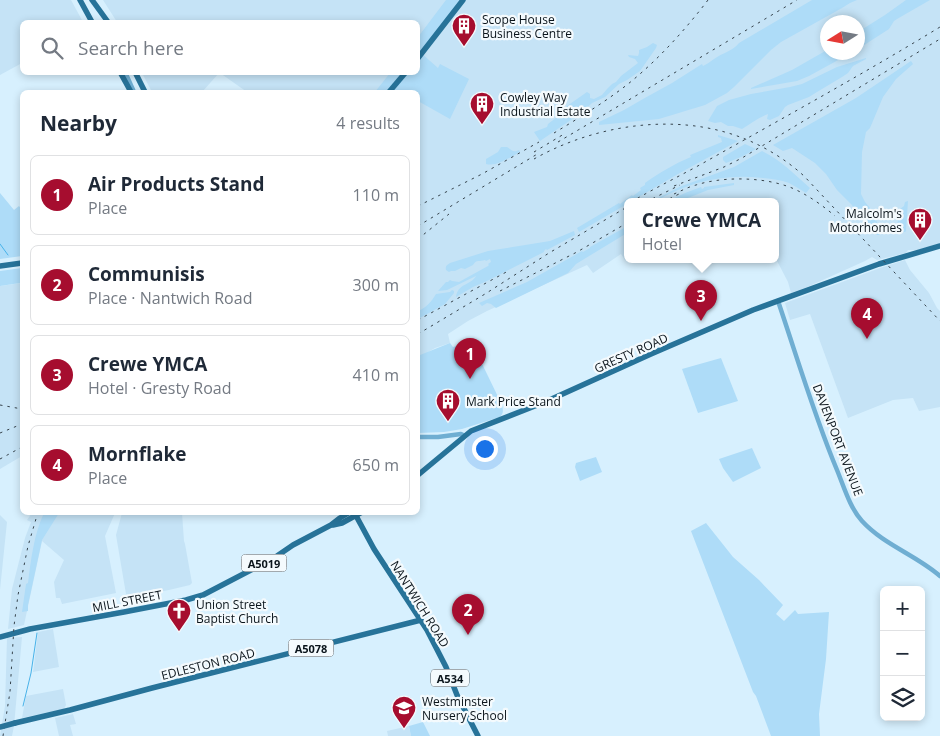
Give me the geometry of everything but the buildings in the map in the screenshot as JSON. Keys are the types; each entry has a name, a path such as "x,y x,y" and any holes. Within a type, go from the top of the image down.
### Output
{"main road":[{"path":"80,0 91,20"},
{"path":"92,0 107,20"},
{"path":"420,55 462,0"},
{"path":"122,75 132,90"},
{"path":"136,75 144,90"},
{"path":"391,90 403,75"},
{"name":"GRESTY ROAD","path":"465,436 471,431 569,392 734,318 879,264 940,246"},
{"path":"0,266 20,263"},
{"path":"420,472 465,436"},
{"name":"MILL STREET","path":"0,636 186,600 203,595 274,558 293,545 331,525 342,523 352,515"},
{"name":"NANTWICH ROAD","path":"354,515 436,646 457,696 478,736"},
{"name":"EDLESTON ROAD","path":"0,727 421,620"}],"street":[{"path":"126,75 132,90"},
{"name":"DAVENPORT AVENUE","path":"778,301 829,449 852,506 860,519 873,532 940,576"},
{"name":"GRESTY ROAD","path":"420,437 461,434 465,436"}],"shaded area":[{"path":"0,0 71,0 82,20 20,20 20,64 0,75"},
{"path":"103,0 940,0 940,243 918,250 908,250 906,253 877,260 872,257 791,293 788,282 778,263 779,198 624,198 624,258 621,254 593,273 587,265 487,311 448,334 450,343 435,348 420,357 420,90 244,90 223,75 420,75 420,20 116,20"},
{"path":"446,0 463,0 421,53 438,68 440,64 469,79 450,119 420,102 420,90 377,90 388,75 420,75 420,34"},
{"path":"812,0 857,0 829,15 820,15 820,20 781,42 727,93 705,105 659,119 599,125 599,122 672,83 702,64 703,66 734,48 739,43"},
{"path":"906,0 930,0 894,21 889,29 865,44 865,28"},
{"path":"653,43 657,45 656,48 640,71 540,141 534,132 547,127 557,117 557,113 587,92 590,94 590,98 594,99 602,95 621,76 638,63 628,55 638,56 639,50"},
{"path":"820,54 820,60 838,60 797,81 751,89 792,70"},
{"path":"864,60 853,66 848,73 809,97 788,105 779,116 770,120 767,119 768,114 742,129 728,126 721,122 708,121 717,106 729,100 802,84 837,67"},
{"path":"911,61 913,64 896,79 883,97 870,128 866,132 862,152 861,194 875,214 880,235 877,235 815,163 792,148 783,151 773,145 856,98"},
{"path":"143,75 217,75 204,90 151,90"},
{"path":"718,135 738,141 637,198 628,198 641,190 640,188 645,183 661,172 691,157 690,155 722,142 721,138"},
{"path":"745,144 756,149 726,163 723,160 723,157"},
{"path":"501,147 507,147 514,151 519,150 520,152 499,163 486,164 486,159 498,152"},
{"path":"762,151 782,163 810,188 806,193 780,180 734,177 693,184 658,198 679,187 734,167"},
{"path":"734,183 734,185 708,190 688,198 674,198 701,187 702,189 704,187"},
{"path":"0,193 14,210 19,206 20,207 20,256 0,259"},
{"path":"624,201 624,206 579,232 577,228"},
{"path":"908,201 906,231 901,232 897,226 900,209"},
{"path":"624,228 624,235 576,264 568,273 496,308 491,304 487,303 482,306 479,303 527,282"},
{"path":"574,231 575,235 456,297 459,289 471,282 476,276 447,290 438,291 446,282 450,280 459,282 488,266 491,262 490,259 477,261 465,269 461,268 449,272 446,268 450,263 488,251 550,241"},
{"path":"905,260 910,270 929,293 940,311 940,407 919,411 913,398 893,400 848,418 810,314 790,320 785,303"},
{"path":"20,268 20,283 0,286 0,271"},
{"path":"20,283 20,457 0,469 0,284 1,286"},
{"path":"452,290 454,293 445,304 420,318 420,310 429,304 436,294"},
{"path":"471,341 502,405 502,414 500,417 462,429 420,433 420,355 450,343 453,347"},
{"path":"721,358 738,401 698,413 682,369"},
{"path":"752,448 761,468 733,482 719,459"},
{"path":"596,457 602,472 580,481 575,467 576,463"},
{"path":"0,515 7,522 0,590"},
{"path":"31,515 114,515 105,536 116,593 62,604 60,598 56,598 54,582 64,560 42,541 24,625 8,629 12,589 31,522 27,520"},
{"path":"43,515 58,515 42,540 28,611 22,612 35,538"},
{"path":"121,515 182,515 184,541 192,583 169,590 128,596 126,594 116,535"},
{"path":"706,523 733,557 783,605 776,614 784,621 795,610 798,614 829,612 826,659 819,714 820,736 771,736 691,531"},
{"path":"53,629 59,667 33,672 38,632"},
{"path":"22,637 12,736 0,736 5,706 7,638"},
{"path":"63,689 66,705 64,709 22,718 26,696"},
{"path":"73,714 76,724 70,725 73,736 59,736 55,718"},
{"path":"423,722 430,736 411,736 409,726"},
{"name":"Westminster Nursery School","path":"409,726 411,736 388,736 387,731"}],"waterway":[{"path":"0,244 8,255"},
{"path":"23,706 31,673 37,633"}],"railway":[{"path":"554,133 619,91 639,75 671,44 708,0"},
{"path":"558,142 797,0"},
{"path":"638,198 823,96 940,27"},
{"path":"674,186 742,158 940,39"},
{"path":"534,159 578,139 625,127 674,124 698,126 744,138 776,155 804,176 940,321"},
{"path":"534,152 564,134"},
{"path":"420,205 482,174 539,142"},
{"path":"420,225 539,153"},
{"path":"674,194 707,182 732,179 757,180 792,188 815,200 835,216"},
{"path":"654,198 680,185"},
{"path":"671,198 681,193"},
{"path":"420,333 624,209"},
{"path":"420,237 449,214"},
{"path":"500,291 577,252 624,225"},
{"path":"420,319 510,270"},
{"path":"0,405 20,409"},
{"path":"0,433 20,425"},
{"path":"0,459 20,448"},
{"path":"3,736 10,692 18,595 28,546 37,515"}],"place":[{"name":"Scope House Business Centre","path":"464,47"},
{"name":"Cowley Way Industrial Estate","path":"482,125"},
{"name":"Malcolm's Motorhomes","path":"920,241"},
{"name":"Crewe YMCA","path":"701,321"},
{"name":"Mornflake","path":"867,339"},
{"name":"Air Products Stand","path":"470,379"},
{"name":"Mark Price Stand","path":"448,422"},
{"name":"Union Street Baptist Church","path":"179,632"},
{"name":"Communisis","path":"468,635"},
{"name":"Westminster Nursery School","path":"404,729"}]}
